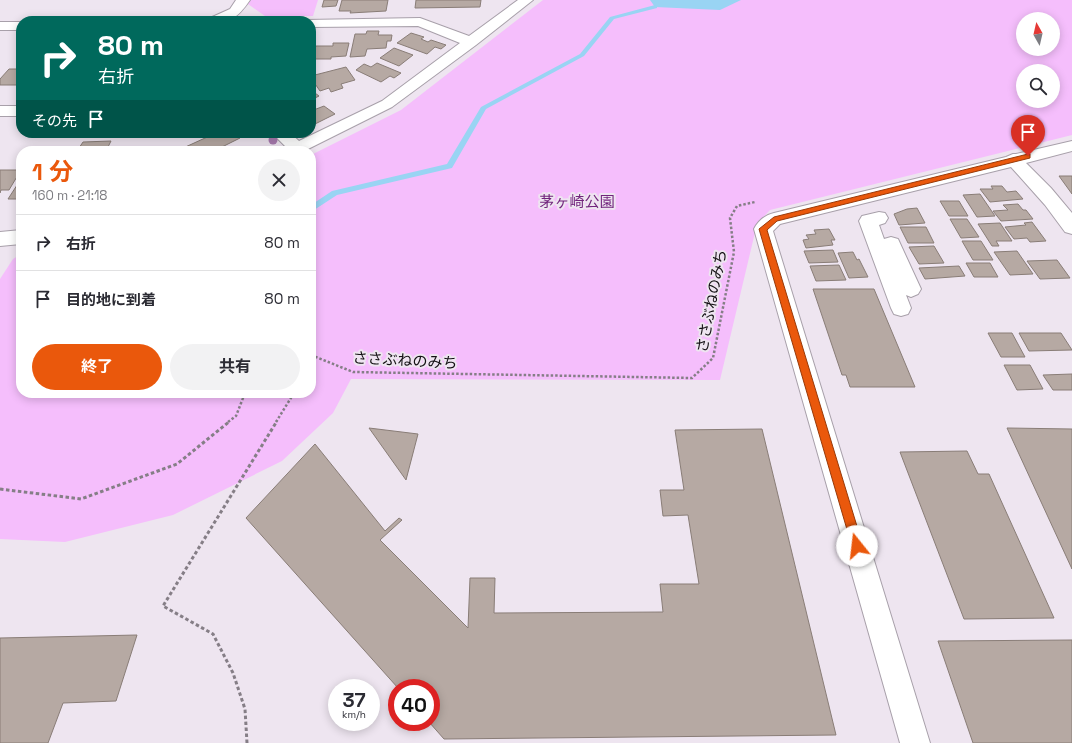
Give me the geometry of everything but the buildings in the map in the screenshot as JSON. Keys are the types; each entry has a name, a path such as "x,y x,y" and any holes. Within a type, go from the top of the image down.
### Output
{"street":[{"path":"226,16 235,12 242,0"},
{"path":"302,146 387,104 526,0"},
{"path":"316,23 420,22 471,42"},
{"path":"0,26 16,26"},
{"path":"0,111 16,111"},
{"path":"284,138 291,146"},
{"path":"915,743 763,229 774,219 1072,146"},
{"path":"1013,160 1057,204 1072,227"},
{"path":"864,197 879,218 911,289"},
{"path":"879,218 868,221 901,308"}],"path":[{"name":"ささぶねのみち","path":"316,356 353,372 692,378 713,358 734,252 730,218 736,206 759,201"},
{"path":"0,489 80,499 177,464 236,416 243,398"},
{"path":"247,743 245,709 233,673 213,634 163,606 291,398"}],"green space":[{"path":"250,0 318,0 313,16 265,16 248,4"},
{"name":"茅ヶ崎公園","path":"543,0 1072,0 1072,135 770,210 757,224 720,380 351,379 333,413 282,461 173,515 65,542 0,539 0,279 13,259 16,257 16,398 316,398 316,152 401,110"}],"water":[{"path":"650,0 741,0 720,10 655,7"}],"waterway":[{"path":"316,206 335,193 450,166 483,108 582,55 612,18 655,7"}],"route":[{"path":"857,546 763,229 774,219 1028,156"}]}
